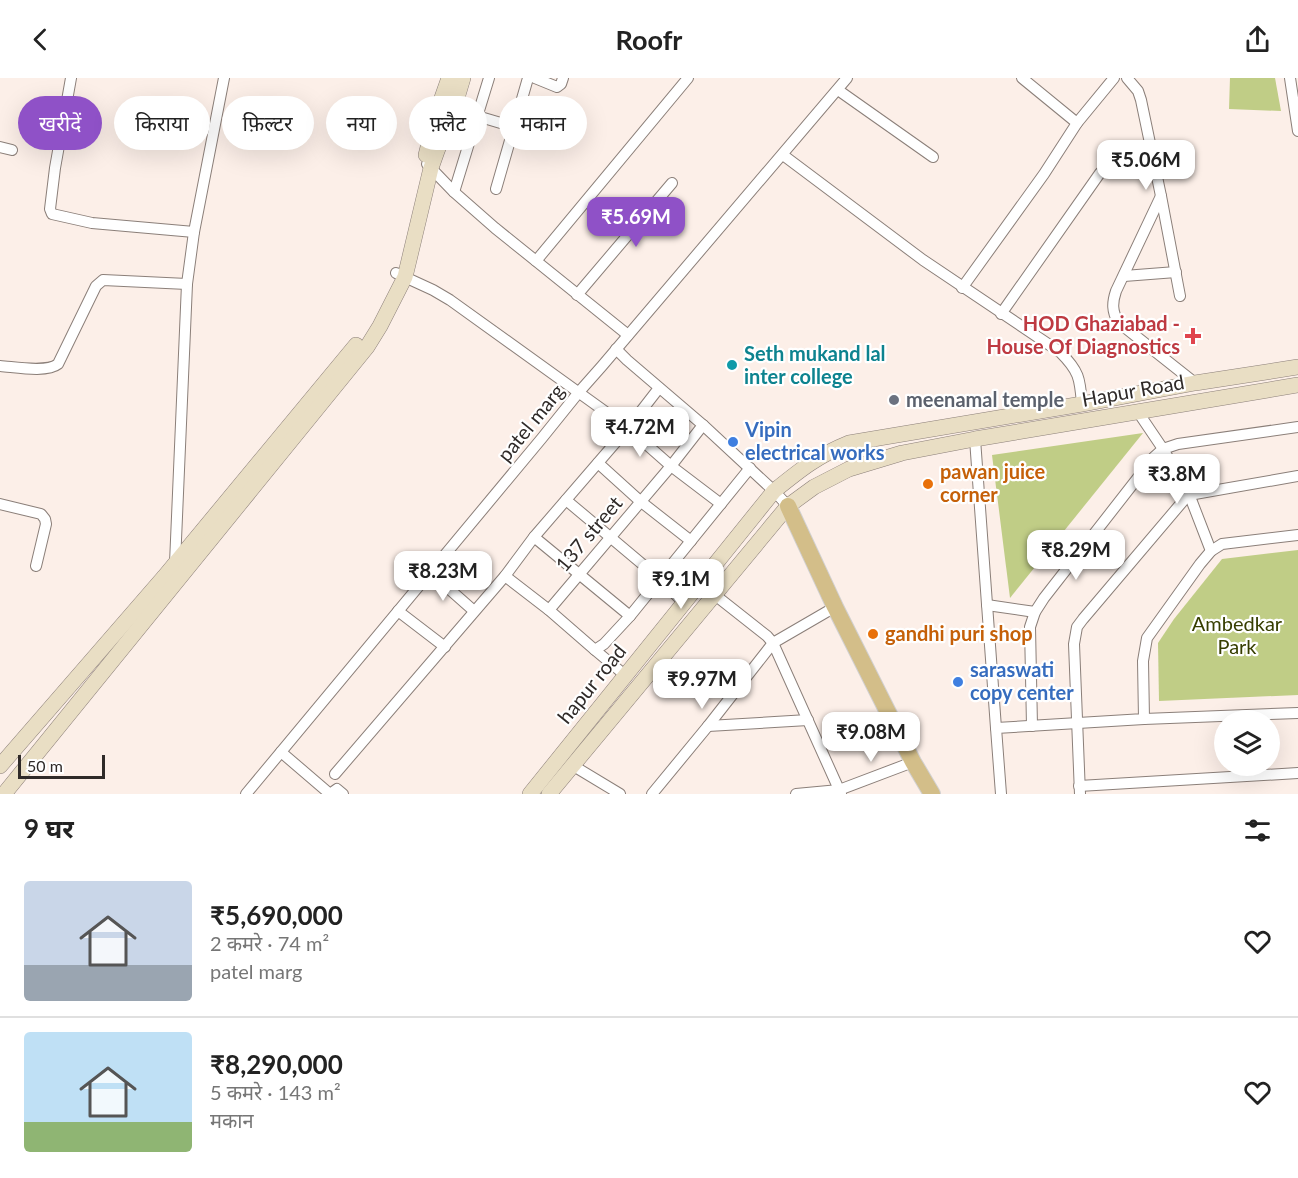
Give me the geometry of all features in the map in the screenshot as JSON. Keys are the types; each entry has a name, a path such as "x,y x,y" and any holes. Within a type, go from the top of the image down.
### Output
{"main road":[{"path":"0,766 274,463 367,347 380,326 400,275 428,165 437,112 449,78"},
{"path":"428,165 437,151 463,78"},
{"path":"4,794 169,581 175,564 356,346 400,275"},
{"name":"hapur road","path":"530,794 774,491 806,465 828,452 849,443 1298,367"},
{"name":"Hapur Road","path":"549,794 788,506 814,487 849,469 902,453 1298,385"},
{"path":"788,506 913,762 932,794"}],"street":[{"path":"71,78 55,168 51,214 92,223 194,232"},
{"path":"175,564 187,284 194,232 224,78"},
{"path":"483,96 489,78"},
{"path":"523,96 528,78"},
{"path":"535,78 557,87 563,78"},
{"path":"536,261 688,78"},
{"name":"patel marg","path":"246,794 579,392 848,78"},
{"path":"1022,78 1077,123"},
{"path":"963,288 1044,174 1077,123 1114,78"},
{"path":"1127,78 1138,91 1141,100 1180,296"},
{"path":"1290,78 1295,96 1298,131"},
{"path":"838,90 933,158"},
{"path":"0,147 12,150"},
{"path":"454,192 467,150"},
{"path":"496,189 507,150"},
{"path":"783,155 923,260 1060,352 1077,372 1081,383 1082,404"},
{"path":"428,165 454,192 628,335"},
{"path":"1001,314 1100,173"},
{"path":"577,295 672,183"},
{"path":"1161,196 1113,301 1113,313 1118,322 1195,383"},
{"path":"1124,276 1176,273"},
{"path":"400,275 450,300 579,392 628,428 671,466 721,504"},
{"path":"0,366 47,369 55,367 96,286 103,280 187,284"},
{"path":"616,349 703,425 788,506"},
{"path":"335,774 505,576 534,537 628,428 659,388"},
{"path":"1138,412 1189,495 1211,551"},
{"name":"137 street","path":"549,610 703,425"},
{"path":"1032,726 1030,627 1035,612 1154,457 1162,449 1178,444 1298,427"},
{"path":"975,439 1001,794"},
{"path":"598,463 640,501 691,541"},
{"path":"595,650 604,644 630,616 750,468"},
{"path":"1298,476 1189,495 1077,627 1074,644 1080,790 1298,773"},
{"path":"566,500 660,579 684,603"},
{"path":"0,504 40,514 45,519 46,524 36,566"},
{"path":"1144,719 1143,661 1147,638 1200,564 1211,551 1222,544 1298,535"},
{"path":"534,537 630,616"},
{"path":"430,572 474,612"},
{"path":"505,576 549,610 626,676"},
{"path":"715,595 773,643 840,792"},
{"path":"987,605 1035,612"},
{"path":"652,794 773,643 836,607"},
{"path":"398,611 444,646"},
{"path":"996,728 1298,713"},
{"path":"708,726 808,720"},
{"path":"281,752 330,794 337,789 343,794"},
{"path":"796,794 840,792 913,762"},
{"path":"572,765 620,794"}],"green space":[{"path":"1230,78 1275,78 1281,111 1229,109"},
{"path":"1143,433 1010,598 992,455"},
{"name":"Ambedkar Park","path":"1298,550 1298,695 1159,701 1158,643 1174,619 1222,559"}],"place":[{"name":"HOD Ghaziabad - House Of Diagnostics","path":"1193,336"},
{"name":"Seth mukand lal inter college","path":"732,365"},
{"name":"meenamal temple","path":"894,400"},
{"name":"Vipin electrical works","path":"733,442"},
{"name":"pawan juice corner","path":"928,484"},
{"name":"gandhi puri shop","path":"873,634"},
{"name":"saraswati copy center","path":"958,682"}]}
